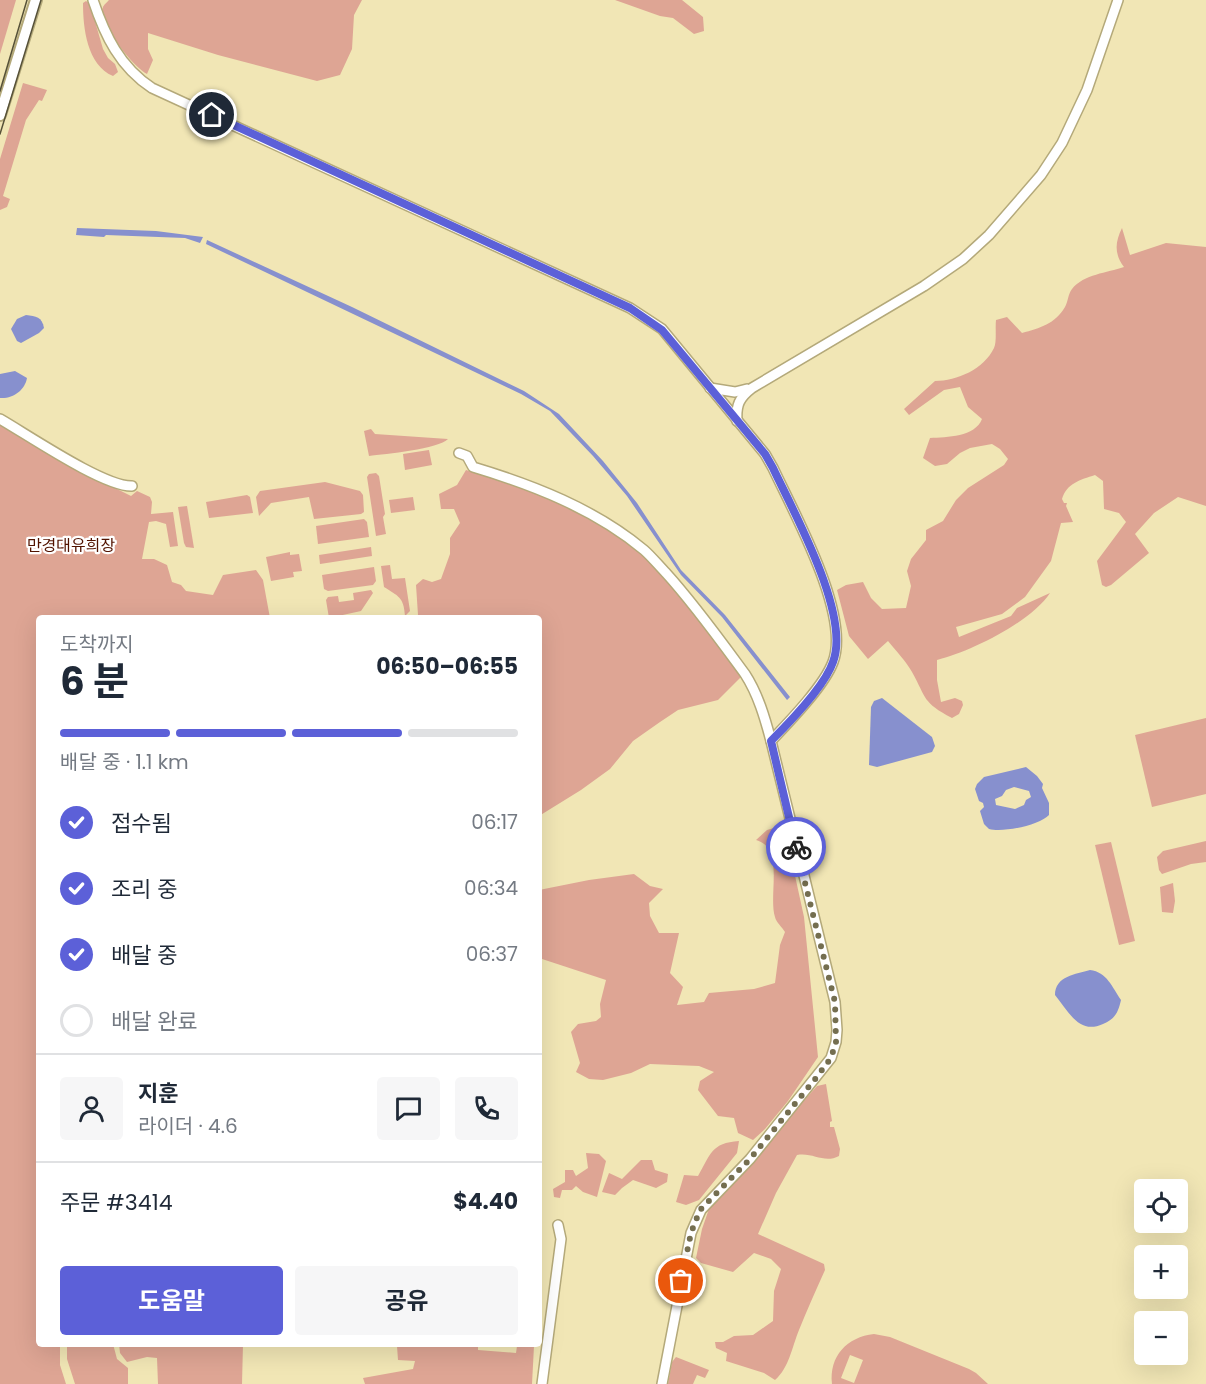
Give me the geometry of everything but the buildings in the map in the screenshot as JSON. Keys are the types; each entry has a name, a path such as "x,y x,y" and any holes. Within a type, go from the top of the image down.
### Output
{"main road":[{"path":"0,115 36,0"},
{"path":"93,0 105,34 115,51 139,79 152,88 630,308 662,330 765,454 820,569 832,613 837,641 836,653 828,672 798,712 771,741"},
{"path":"737,421 738,402 752,388 924,286 963,259 989,235 1041,175 1062,143 1087,90 1118,0"},
{"path":"710,388 735,392 752,388"},
{"path":"0,419 92,473 123,486 132,486"},
{"path":"459,453 467,456 472,467 522,483 585,511 645,551 685,593 745,674 765,718 835,1002 836,1042 831,1058 750,1159 700,1210 691,1233 662,1384"},
{"path":"542,1384 561,1246 558,1225"}],"green space":[{"path":"0,0 16,0 0,54"},
{"path":"109,0 362,0 354,15 352,49 340,75 317,81 218,55 148,33 148,49 153,60 147,74 126,54 111,33 103,14 103,7"},
{"path":"615,0 682,0 703,17 704,31 694,34 673,18 660,16"},
{"path":"86,1 90,4 103,49 115,64 118,72 113,76 97,63 88,45 83,13 83,3"},
{"path":"23,83 47,90 42,101 39,100 26,120 3,196 10,199 7,207 0,210 0,159"},
{"path":"1122,228 1130,255 1166,243 1206,247 1206,506 1178,497 1154,513 1135,534 1149,553 1106,587 1102,585 1097,561 1126,522 1119,513 1104,509 1103,481 1095,475 1067,489 1062,499 1064,503 1067,503 1066,506 1073,522 1061,523 1051,561 1025,597 1002,614 956,627 959,637 1011,616 1017,608 1050,593 1029,615 1015,625 982,643 937,660 937,680 941,702 955,698 962,701 963,705 959,714 952,718 930,704 910,668 888,641 868,659 849,636 837,590 846,585 863,582 871,598 882,609 906,608 911,586 907,571 911,559 926,540 926,530 943,521 956,500 968,488 1004,465 1008,459 1000,449 992,444 970,448 947,464 935,466 923,458 930,438 967,433 982,419 968,407 960,387 944,390 909,415 904,409 935,381 961,376 984,362 995,345 996,320 1007,317 1022,333 1041,327 1057,318 1077,284 1089,277 1124,267 1118,257 1117,248"},
{"name":"만경대유희장","path":"0,422 131,496 137,491 150,497 151,514 173,512 178,546 170,547 166,524 156,521 149,522 142,559 154,559 167,565 172,582 181,585 186,591 213,595 223,575 256,570 263,580 269,615 36,615 36,1347 60,1347 60,1365 66,1384 0,1384"},
{"path":"371,429 375,434 448,439 434,446 369,456 364,431"},
{"path":"429,450 432,465 405,470 403,454"},
{"path":"466,470 515,486 562,504 627,541 647,557 673,585 742,676 718,700 678,710 660,722 633,741 610,769 542,814 542,615 418,615 416,585 423,579 432,582 441,579 450,554 450,538 460,523 454,509 441,509 439,494 457,485"},
{"path":"376,473 379,476 386,534 376,536 367,477 369,474"},
{"path":"325,482 360,491 363,495 364,512 314,519 309,497 271,503 259,516 256,497 260,491"},
{"path":"247,495 250,497 253,513 209,518 206,502"},
{"path":"413,497 415,510 391,513 389,500"},
{"path":"187,506 194,548 186,547 184,543 178,507"},
{"path":"364,519 367,522 369,537 318,544 316,526"},
{"path":"371,547 372,556 320,564 319,555"},
{"path":"290,552 290,555 299,554 302,571 293,572 294,577 271,581 266,557"},
{"path":"390,565 392,579 405,578 410,611 406,615 399,598 384,587 381,566"},
{"path":"374,567 376,581 373,585 328,591 324,589 322,575"},
{"path":"371,590 373,593 361,611 328,615 326,600 328,597 338,596 339,602 354,600 353,593"},
{"path":"1206,718 1206,794 1152,807 1135,735"},
{"path":"784,825 804,917 818,1057 788,1101 753,1140 738,1133 734,1118 718,1116 698,1090 700,1081 714,1072 699,1066 650,1064 631,1073 603,1080 589,1079 576,1072 580,1063 571,1032 578,1024 596,1021 601,1017 600,1004 606,980 542,959 542,889 634,874 650,886 663,889 649,903 650,916 659,933 679,933 670,973 683,987 677,1005 704,1002 709,993 754,989 775,983 780,945 785,932 775,917 773,908 774,873 770,852 765,845 756,840 767,830"},
{"path":"1206,841 1206,862 1191,864 1162,874 1159,870 1157,857 1163,851"},
{"path":"1111,842 1135,941 1119,945 1095,845"},
{"path":"1173,883 1175,901 1173,913 1162,912 1160,887"},
{"path":"826,1084 832,1121 830,1127 834,1127 840,1149 839,1156 828,1159 797,1155 776,1193 758,1234 824,1264 825,1270 787,1363 775,1380 764,1373 726,1361 727,1353 716,1348 715,1342 723,1342 734,1336 753,1335 773,1321 774,1291 781,1269 771,1259 754,1253 733,1272 701,1263 696,1258 710,1206 817,1086"},
{"path":"739,1141 737,1153 699,1200 686,1205 676,1202 684,1175 698,1176 717,1147"},
{"path":"586,1153 599,1154 606,1161 597,1197 583,1192 576,1186 572,1190 562,1190 560,1198 554,1197 553,1189 565,1182 565,1170 573,1170 576,1176 588,1168"},
{"path":"641,1160 652,1160 655,1170 668,1174 667,1182 656,1188 633,1180 615,1195 602,1192 609,1173 622,1179"},
{"path":"874,1334 890,1337 969,1369 988,1384 832,1384 832,1374 837,1357 848,1344","holes":["850,1355 863,1360 854,1383 841,1378"]},
{"path":"67,1347 114,1347 117,1359 128,1368 128,1384 75,1384 67,1359"},
{"path":"119,1347 243,1347 242,1384 158,1384 157,1358 147,1357 127,1362 120,1353"},
{"path":"397,1347 478,1347 478,1350 516,1353 517,1347 534,1347 532,1384 365,1384 363,1378 413,1369 415,1361 398,1360"},
{"path":"676,1357 709,1370 705,1378 697,1375 693,1384 668,1384 672,1362"}],"water":[{"path":"77,228 156,231 203,237 200,243 185,238 76,235"},
{"path":"207,240 352,307 524,391 559,414 603,461 637,503 681,570 725,615 790,697 787,700 722,617 681,575 627,496 550,411 521,394 206,244"},
{"path":"26,315 38,318 42,321 44,328 21,343 17,341 11,329 17,319"},
{"path":"15,371 27,378 24,386 14,395 0,398 0,374"},
{"path":"882,698 932,737 935,746 932,752 877,767 869,765 871,707 874,701"},
{"path":"1026,767 1043,784 1042,788 1049,803 1049,815 1038,822 1021,827 1003,830 989,829 984,824 980,811 984,807 983,803 979,801 975,789 984,777","holes":["1014,787 1029,791 1031,797 1024,805 1015,809 996,805 995,799 1002,796 1006,790"]},
{"path":"1090,970 1105,977 1121,1000 1113,1018 1095,1027 1075,1020 1055,995 1058,984 1062,980"}],"tram line":[{"path":"0,91 27,0"},
{"path":"0,134 41,0"}],"way so far":[{"path":"681,1281 691,1233 700,1210 750,1159 816,1078 831,1058 836,1042 835,1002 796,847"}],"route":[{"path":"212,115 630,308 647,318 662,330 765,454 820,569 830,601 837,641 833,665 798,712 771,741 796,847"}]}
